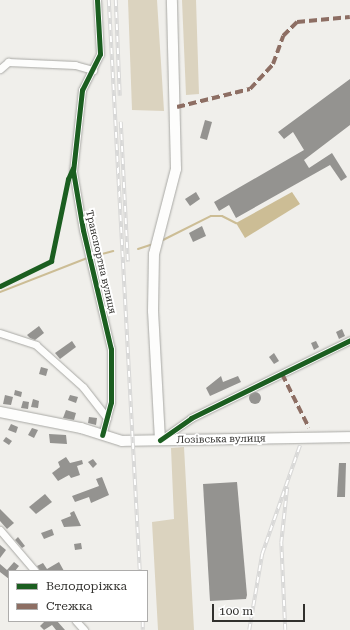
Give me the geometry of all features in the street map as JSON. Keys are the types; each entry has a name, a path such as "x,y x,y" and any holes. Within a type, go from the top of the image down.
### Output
{"main road":[{"path":"160,440 153,311 157,243 176,169 172,0"},
{"name":"Лозівська вулиця","path":"0,412 102,435 122,441 350,437"}],"street":[{"name":"Транспортна вулиця","path":"97,0 100,54 82,90 73,171 83,230 111,349 112,380 102,435"},
{"path":"0,69 8,62 75,65 93,70"},
{"path":"0,333 36,345 83,387 106,418"},
{"path":"160,440 190,418 350,340"},
{"path":"0,530 34,570"},
{"path":"77,622 84,630"}],"shaded area":[{"path":"128,0 157,0 164,111 132,110"},
{"path":"182,0 196,0 199,94 186,95"},
{"path":"292,192 300,204 245,238 236,223"},
{"path":"184,447 194,630 158,630 152,522 174,519 171,448"}],"building":[{"path":"350,79 350,125 304,160 309,168 332,153 347,177 341,181 330,165 236,218 229,205 219,211 214,202 304,150 293,132 284,139 278,132"},
{"path":"205,120 212,122 207,140 200,138"},
{"path":"196,192 200,199 190,206 185,199"},
{"path":"202,226 206,236 193,242 189,233"},
{"path":"39,326 44,333 35,340 27,335"},
{"path":"342,329 345,336 339,339 336,332"},
{"path":"72,341 76,347 60,359 55,353"},
{"path":"316,341 319,347 314,350 311,343"},
{"path":"274,353 279,361 274,364 269,357"},
{"path":"41,367 48,369 46,376 39,374"},
{"path":"221,376 223,382 238,376 241,382 210,396 206,388"},
{"path":"15,390 22,392 21,397 14,395"},
{"path":"253,392 257,392 261,398 257,404 253,404 249,400 249,396"},
{"path":"5,395 13,397 11,405 3,404"},
{"path":"70,395 78,397 76,403 68,400"},
{"path":"33,399 39,401 38,408 31,407"},
{"path":"23,401 29,402 28,409 21,408"},
{"path":"66,410 76,413 74,420 63,418"},
{"path":"89,417 97,418 96,425 88,423"},
{"path":"11,424 18,427 16,433 8,430"},
{"path":"32,428 38,430 34,438 28,435"},
{"path":"49,434 66,435 67,444 50,443"},
{"path":"6,437 12,441 9,445 3,441"},
{"path":"66,457 70,463 82,460 83,464 77,466 80,475 71,478 69,475 58,481 52,473 60,467 58,462"},
{"path":"93,459 97,464 93,468 88,462"},
{"path":"339,463 346,463 345,497 337,497"},
{"path":"102,477 109,495 91,503 89,497 75,502 72,496 99,486 96,479"},
{"path":"237,482 247,595 246,599 210,601 203,484"},
{"path":"45,494 52,502 36,514 29,507"},
{"path":"0,509 14,523 7,529 0,521"},
{"path":"74,511 81,526 64,527 61,520 71,516 70,513"},
{"path":"52,529 54,535 44,539 41,533"},
{"path":"18,537 25,546 22,548 15,540"},
{"path":"81,543 82,549 75,550 74,544"},
{"path":"0,545 6,550 0,558"},
{"path":"14,562 19,566 16,570 8,570 8,578 0,572 0,564 7,570"},
{"path":"59,562 63,570 39,570 37,566 43,563 47,569"},
{"path":"44,622 58,622 65,630 56,630 52,625 44,630 40,626"}],"waterway":[{"path":"161,241 211,216 222,216 236,223"},
{"path":"138,249 153,244"},
{"path":"91,257 113,251"},
{"path":"0,292 87,258"}],"railway":[{"path":"109,0 140,570"},
{"path":"116,0 120,96"},
{"path":"121,122 128,262"},
{"path":"249,630 262,554 300,445"},
{"path":"285,630 281,543 287,487"},
{"path":"143,622 143,630"}],"marked path":[{"path":"177,107 250,89 273,64 283,36 297,22 350,17"},
{"path":"282,374 309,428"}],"cycle path":[{"path":"97,0 100,54 82,90 73,171 83,230 111,349 111,402 102,435"},
{"path":"0,286 51,261 68,179 73,168"},
{"path":"160,440 191,418 350,340"}]}
